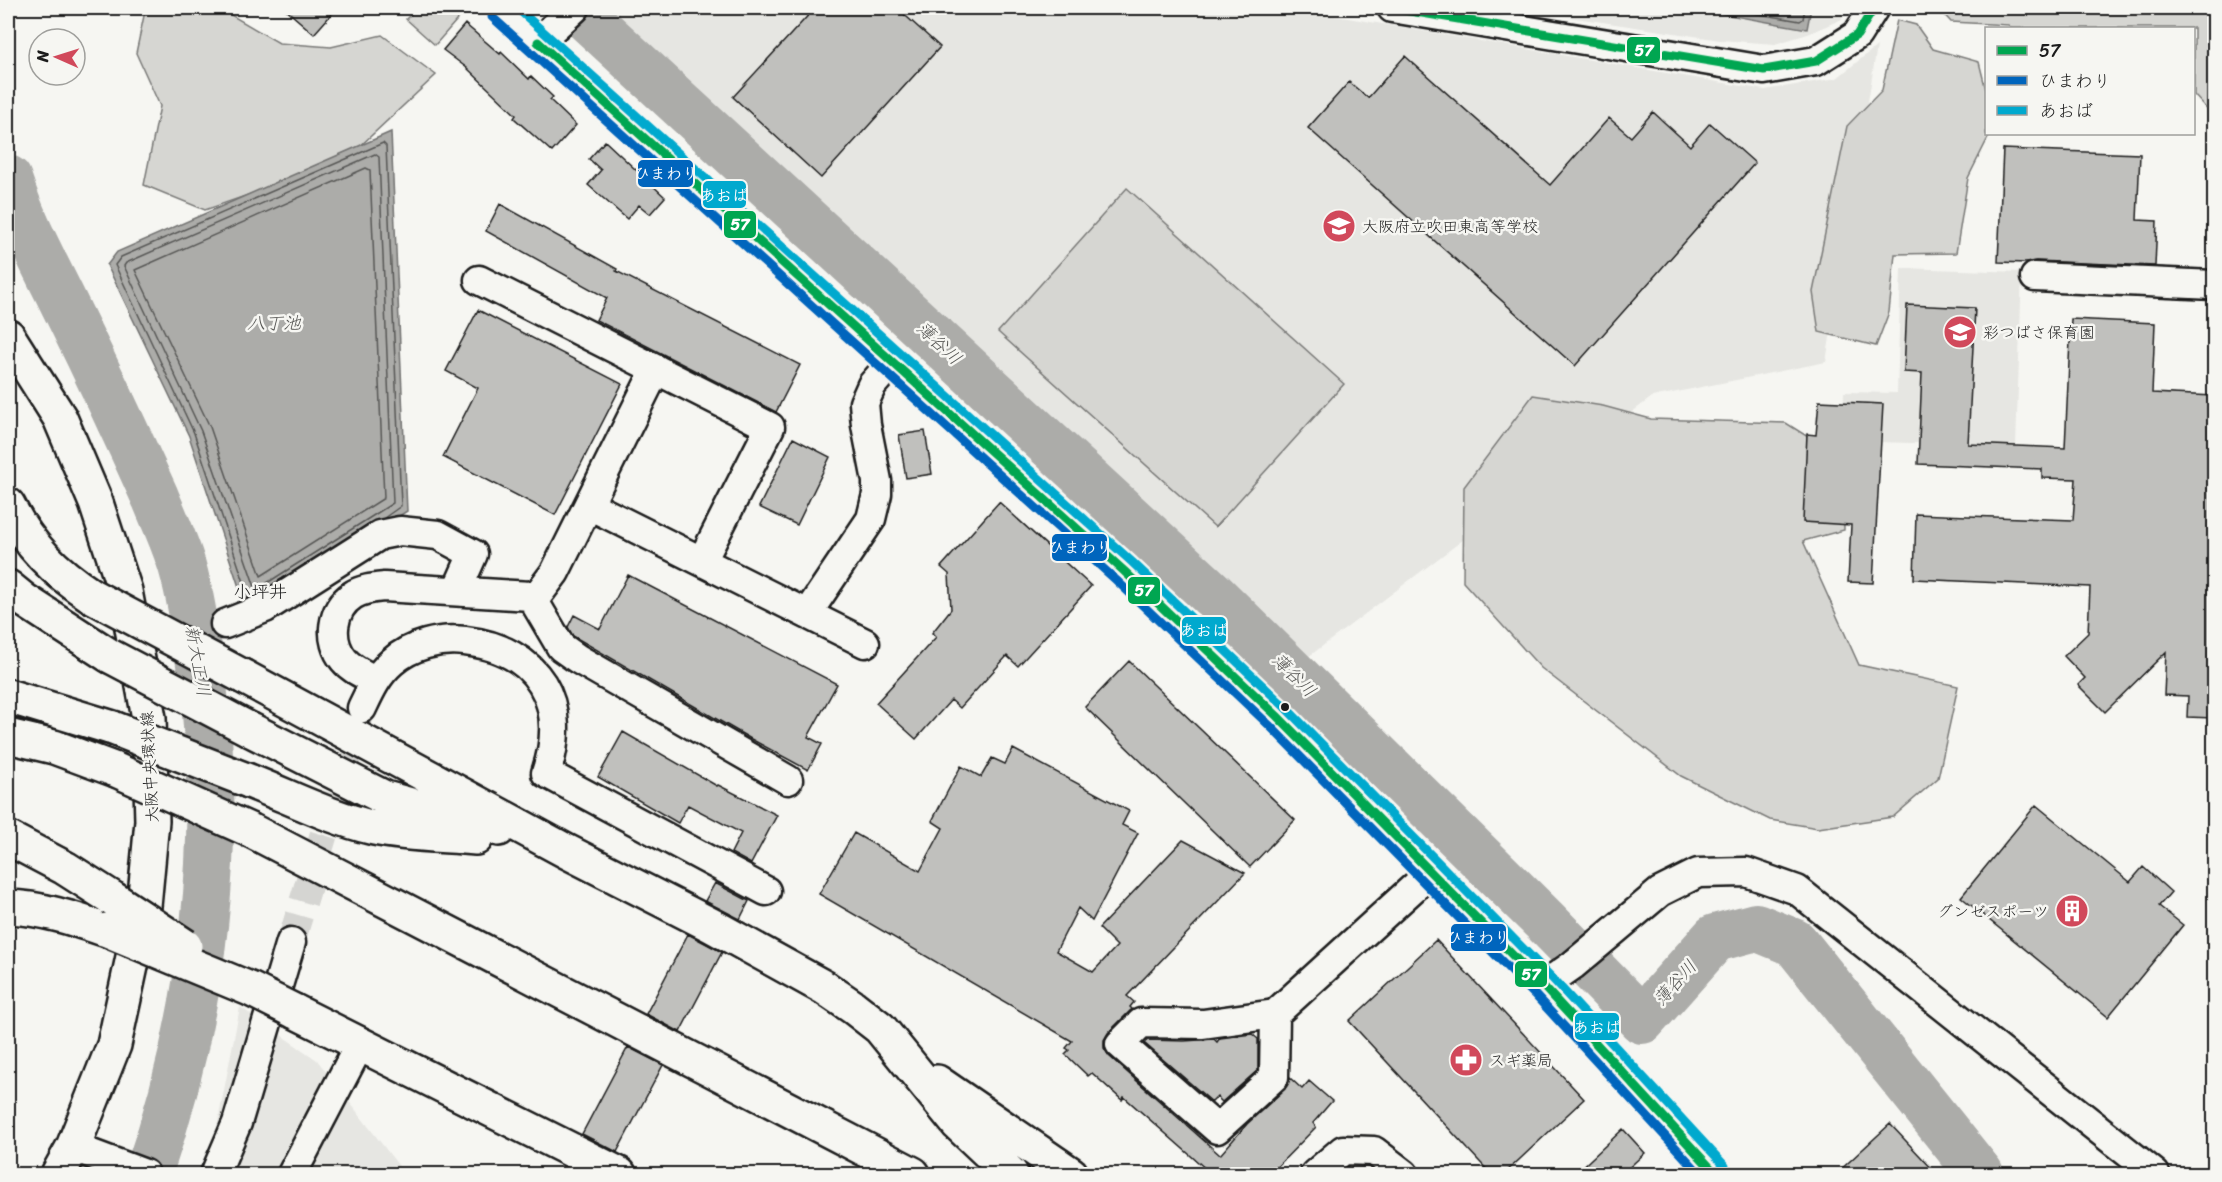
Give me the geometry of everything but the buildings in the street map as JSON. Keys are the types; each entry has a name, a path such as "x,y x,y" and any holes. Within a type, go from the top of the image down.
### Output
{"main road":[{"name":"大阪中央環状線","path":"8,336 60,418 96,503 125,591 149,718 152,820 144,906 114,1045 65,1161"},
{"path":"8,505 29,541 44,559 66,579 92,596 566,850 711,925 854,1006 880,1029 958,1124 1011,1174"},
{"path":"8,587 24,600 110,656 385,798 515,833 566,850"},
{"path":"8,696 114,728 353,822 396,831 507,840 566,850"},
{"path":"8,736 54,747 116,770 252,831 913,1174"},
{"path":"8,838 64,868 250,989"},
{"path":"8,906 24,907 63,916 107,930 250,989 619,1174"},
{"path":"908,1062 1071,1174"}],"street":[{"path":"500,8 1124,571 1277,716 1543,986 1716,1174"},
{"path":"1392,8 1764,70 1816,61 1857,35 1874,8"},
{"path":"538,42 568,14"},
{"path":"2035,277 2214,285"},
{"path":"479,280 770,427 702,561"},
{"path":"807,614 871,519 875,508 877,481 864,403 872,386 892,361"},
{"path":"375,680 354,669 336,648 333,635 334,622 352,595 384,586 531,596 540,592 555,572 656,369"},
{"path":"589,505 866,643"},
{"path":"225,624 265,608 380,535 400,531 438,535 473,554 457,590"},
{"path":"531,596 561,647 788,780"},
{"path":"362,708 375,680 392,661 426,644 441,640 480,643 513,655 529,666 540,681 554,714 553,752 546,773 766,891"},
{"path":"1275,1014 1274,1077 1217,1129 1120,1044 1141,1023 1203,1024 1275,1014 1431,872"},
{"path":"1543,986 1573,965 1660,892 1698,873 1746,872 1797,890 2155,1174"},
{"path":"215,1174 237,1124 291,942"},
{"path":"292,1174 360,1044"},
{"path":"1315,1174 1343,1150 1374,1151 1404,1174"},
{"path":"65,1161 135,1171"}],"shaded area":[{"path":"157,8 219,8 279,43 331,47 382,35 436,75 343,162 205,210 144,185 160,106 136,53 145,11"},
{"path":"417,8 457,8 463,13 435,45 406,19"},
{"name":"大阪府立吹田東高等学校","path":"610,8 1290,8 1765,90 1837,78 1877,46 1826,362 1652,397 1304,660 601,17"},
{"path":"1510,8 1848,8 1842,19 1808,34 1775,44 1720,40"},
{"path":"1938,8 2214,8 2214,117 2195,96 2195,27 2011,27 1951,22"},
{"path":"1897,20 1916,25 1933,49 1979,62 1985,86 1985,135 1990,135 1968,178 1956,253 1895,254 1889,312 1876,346 1819,332 1813,292 1847,126 1882,90"},
{"path":"1127,188 1344,384 1215,527 998,332"},
{"name":"彩つばさ保育園","path":"1901,268 2022,272 2016,446 1842,441 1844,392 1897,393"},
{"path":"1533,395 1603,406 1651,419 1786,423 1843,459 1844,530 1803,541 1859,665 1958,686 1938,778 1893,817 1818,828 1770,820 1681,776 1541,668 1463,582 1464,487"},
{"path":"240,1007 317,1060 405,1174 197,1174 215,1137"}],"water":[{"path":"1713,8 1811,8 1807,29 1712,12"},
{"name":"八丁池","path":"391,132 407,511 255,607 245,605 189,436 107,265 117,252"}],"waterway":[{"name":"薄谷川","path":"576,8 1213,595 1545,921 1642,1020 1715,938 1756,927 1795,943 1980,1174"},
{"name":"新大正川","path":"8,179 28,230 112,404 169,531 185,578 197,639 207,728 210,793 209,858 204,922 196,987 183,1050 148,1174"}],"tunnel":[{"path":"291,942 360,715"}],"transit line":[{"name":"あおば","path":"517,8 1132,562 1285,707 1552,978 1725,1166"},
{"name":"57","path":"1392,8 1764,70 1816,61 1857,35 1874,8"},
{"name":"ひまわり","path":"492,17 1116,580 1269,725 1534,994 1700,1174"},
{"name":"57","path":"538,42 1124,571 1277,716 1543,986 1716,1174"}],"place":[{"name":"大阪府立吹田東高等学校","path":"1339,226"},
{"name":"彩つばさ保育園","path":"1960,332"},
{"name":"グンゼスポーツ","path":"2072,911"},
{"name":"スギ薬局","path":"1466,1060"}],"district":[{"name":"小坪井","path":"260,592"}]}
